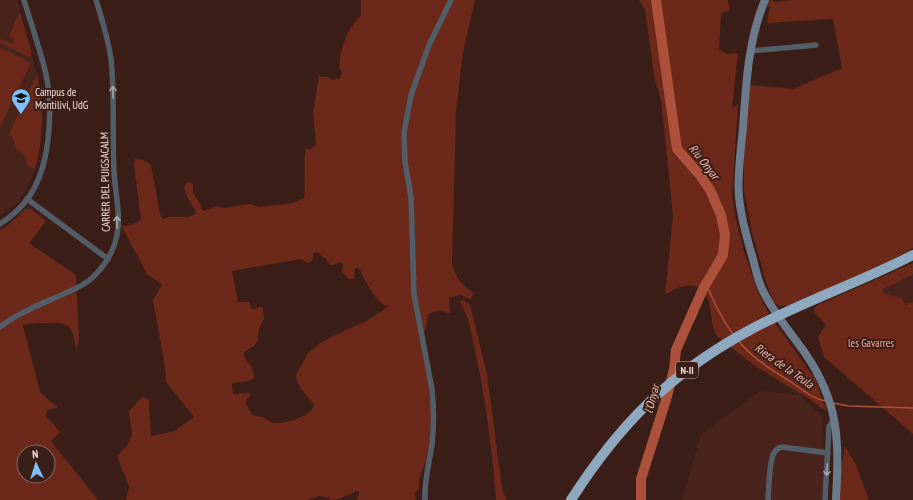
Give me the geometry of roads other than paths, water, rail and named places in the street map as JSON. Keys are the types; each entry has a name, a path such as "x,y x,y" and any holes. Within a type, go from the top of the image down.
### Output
{"highway":[{"name":"N-II","path":"571,500 610,445 635,416 679,376 750,330 877,274 912,256"}],"main road":[{"path":"765,0 759,15 748,70 741,142 739,196 742,214 763,293 817,372 826,391 834,418 838,439 836,500"}],"street":[{"path":"0,224 16,212 27,199 35,186 48,146 50,106 45,71 24,0"},
{"name":"CARRER DEL PUIGSACALM","path":"0,327 21,314 83,286 94,276 108,259 117,235 118,222 114,171 113,88 106,35 96,0"},
{"path":"425,500 425,481 432,444 434,404 414,294 411,197 405,162 404,133 413,88 429,45 451,0"},
{"path":"751,51 816,45"},
{"path":"27,199 108,259"},
{"path":"825,500 829,426 834,418"},
{"path":"768,500 773,455 779,448 782,446 828,453"}],"waterway":[{"name":"Riu Onyar","path":"641,500 641,479 666,400 674,369 676,350 703,289 723,255 725,235 721,215 710,190 699,174 677,149 656,0"},
{"name":"Riera de la Teula","path":"706,283 711,296 733,334"},
{"name":"Riera de la Teula","path":"738,340 750,353 764,364 809,394 826,401"},
{"name":"Riera de la Teula","path":"833,403 849,406 913,408"}],"place":[{"name":"Campus de Montilivi, UdG","path":"21,115"}],"park label":[{"name":"les Gavarres","path":"871,343"}],"water label":[{"name":"l'Onyar","path":"652,399"}]}
